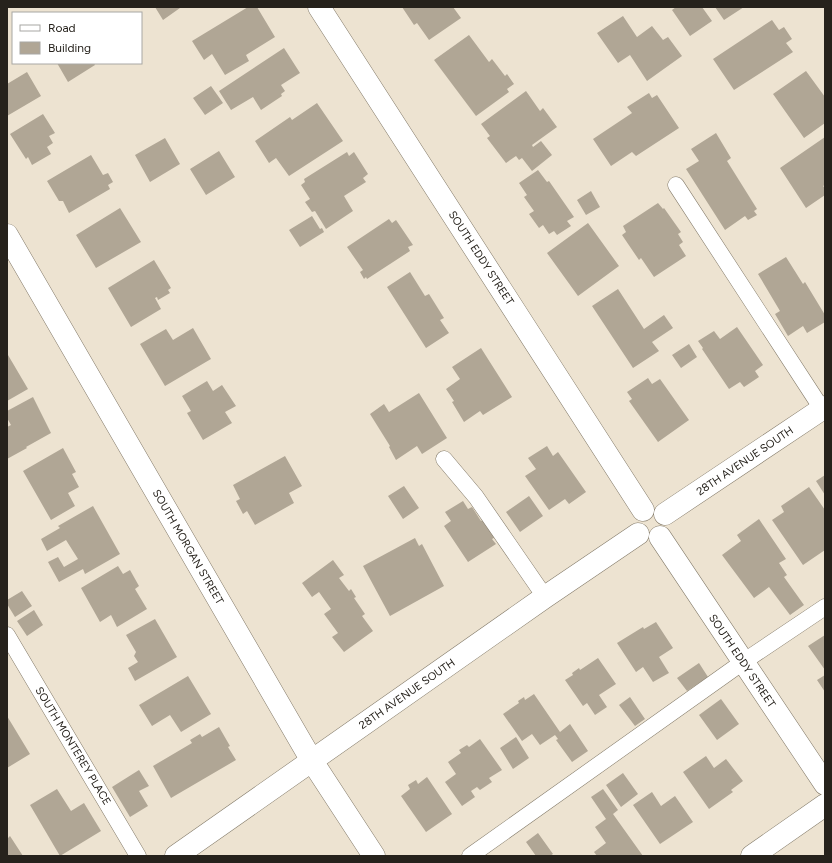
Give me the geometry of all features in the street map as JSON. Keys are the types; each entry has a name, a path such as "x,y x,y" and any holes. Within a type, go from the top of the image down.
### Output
{"street":[{"name":"SOUTH EDDY STREET","path":"319,7 642,510"},
{"name":"SOUTH MORGAN STREET","path":"7,235 312,761 374,856"},
{"name":"28TH AVENUE SOUTH","path":"665,514 823,408"},
{"path":"651,507 656,508 665,514 667,525 666,531 660,537 652,540 638,534 634,524 638,514 642,510 651,507"},
{"name":"28TH AVENUE SOUTH","path":"176,856 545,597 638,534"},
{"name":"SOUTH EDDY STREET","path":"660,537 825,784"},
{"path":"752,856 825,805"}],"lane":[{"path":"676,185 823,408"},
{"path":"444,459 476,497 545,597"},
{"path":"470,856 743,662 825,607"},
{"name":"SOUTH MONTEREY PLACE","path":"7,636 138,856"}],"building":[{"path":"155,7 180,7 180,8 163,20"},
{"path":"248,7 257,7 275,37 246,55 249,61 225,75 212,54 204,60 192,41"},
{"path":"402,7 453,7 461,18 429,40 417,23 414,25"},
{"path":"676,7 702,7 712,21 690,36 672,10"},
{"path":"715,7 744,7 724,20"},
{"path":"623,16 637,37 652,26 663,40 668,37 682,56 647,81 630,55 618,63 597,33"},
{"path":"772,20 779,30 784,27 792,39 786,43 793,52 734,90 713,59"},
{"path":"469,35 489,62 492,59 505,76 507,74 514,84 507,89 509,92 476,116 434,60"},
{"path":"284,48 300,73 281,85 285,91 281,94 282,96 261,110 253,97 231,110 219,91"},
{"path":"58,64 94,64 95,65 68,82"},
{"path":"806,71 825,97 825,123 804,138 773,94"},
{"path":"27,72 41,96 7,116 7,84"},
{"path":"211,86 223,103 205,115 193,98"},
{"path":"526,91 540,111 543,108 557,127 532,145 533,147 541,141 552,155 532,171 522,158 519,160 516,156 506,163 487,138 490,136 481,124"},
{"path":"649,93 652,98 657,95 679,128 636,156 632,152 611,166 593,139 632,113 627,107"},
{"path":"317,103 343,141 289,176 276,158 269,163 255,141 290,117 292,120"},
{"path":"43,114 55,133 49,136 53,143 47,147 51,154 32,165 28,157 26,159 10,134"},
{"path":"716,133 731,158 727,161 757,209 754,211 757,215 748,220 745,216 725,230 686,169 699,161 691,149"},
{"path":"825,137 825,185 823,186 825,188 825,195 806,208 780,168"},
{"path":"165,138 180,164 150,182 135,155"},
{"path":"219,151 235,177 206,195 190,169"},
{"path":"347,152 349,156 354,152 368,174 363,178 366,182 344,196 353,211 326,229 315,211 312,212 305,202 310,199 301,185 305,182 304,179"},
{"path":"91,155 103,175 108,173 113,182 108,185 110,189 69,213 63,201 59,201 47,181"},
{"path":"538,170 547,182 549,181 574,217 567,221 571,226 557,235 554,231 549,234 543,225 539,228 529,214 534,211 524,197 527,195 519,183"},
{"path":"591,191 600,207 586,215 577,200"},
{"path":"658,203 663,209 664,208 681,232 678,234 683,242 679,245 686,256 654,277 641,258 639,260 622,235 626,232 623,226"},
{"path":"120,208 141,242 96,268 76,235"},
{"path":"312,216 320,229 322,228 324,232 300,247 289,230"},
{"path":"389,219 392,223 396,220 413,245 408,247 410,251 367,279 366,277 364,279 360,272 363,270 347,247"},
{"path":"588,223 619,266 578,296 547,253"},
{"path":"786,257 803,284 805,282 825,315 825,322 807,333 803,326 788,336 775,314 780,311 758,274"},
{"path":"154,260 171,288 168,290 170,293 158,300 157,297 155,298 161,309 131,327 108,288"},
{"path":"410,272 425,296 429,294 444,318 440,320 449,333 426,348 387,287"},
{"path":"618,289 644,329 664,315 673,328 652,342 659,351 633,368 592,306"},
{"path":"737,327 763,365 755,371 759,377 744,387 740,382 729,389 698,341 714,331 720,339"},
{"path":"193,328 211,359 165,386 140,344 166,329 173,340"},
{"path":"689,344 697,357 681,368 672,355"},
{"path":"481,348 512,397 483,415 480,411 464,422 452,402 454,401 446,389 460,379 452,367"},
{"path":"8,355 28,389 7,401 7,356"},
{"path":"648,378 652,384 660,379 689,420 658,442 629,401 632,399 627,392"},
{"path":"207,381 213,391 222,385 236,406 225,412 232,423 203,440 187,413 191,411 182,396"},
{"path":"419,393 447,438 422,454 417,446 396,460 389,447 390,446 370,414 384,404 389,412"},
{"path":"33,397 51,433 7,459 7,427 11,425 7,418 7,411"},
{"path":"547,446 553,456 558,452 586,492 569,504 565,499 549,510 525,476 536,469 528,458"},
{"path":"63,448 76,472 72,474 79,487 68,493 75,506 51,520 23,471"},
{"path":"285,456 302,486 289,493 294,503 255,525 247,511 243,514 236,501 240,499 233,485"},
{"path":"825,475 825,495 816,481"},
{"path":"404,486 419,508 403,519 388,496"},
{"path":"809,487 825,510 825,550 803,565 772,520 784,512 781,506"},
{"path":"529,496 543,516 520,532 506,512"},
{"path":"463,501 468,509 472,507 481,521 485,519 497,536 492,539 496,544 468,562 444,526 451,521 445,512"},
{"path":"93,506 120,554 85,574 83,569 59,582 48,562 58,557 64,567 78,559 66,540 47,551 41,539 60,528 58,526"},
{"path":"759,519 786,559 779,563 787,575 784,577 804,605 790,615 769,587 754,598 722,555 741,541 737,535"},
{"path":"415,538 419,546 422,544 444,586 390,616 363,566"},
{"path":"333,560 344,575 339,578 349,591 351,589 356,597 354,598 365,614 362,616 373,631 344,652 332,637 338,633 324,614 331,609 319,592 312,597 302,583"},
{"path":"118,566 123,574 130,570 139,586 135,589 147,609 117,627 111,615 100,622 81,588"},
{"path":"22,591 32,606 15,617 7,604 7,600"},
{"path":"34,610 43,625 27,636 17,621"},
{"path":"155,619 177,657 135,681 128,668 138,662 134,656 136,652 126,635"},
{"path":"656,622 673,648 659,657 669,673 653,682 643,667 636,672 617,643 643,627 644,629"},
{"path":"825,635 825,670 808,646"},
{"path":"598,658 616,684 599,695 607,707 595,715 587,703 583,706 565,680 573,675 572,673 579,668 580,670"},
{"path":"699,663 708,677 687,691 677,678"},
{"path":"825,675 825,692 817,680"},
{"path":"188,676 211,714 181,732 170,715 152,726 139,705"},
{"path":"534,694 560,732 570,724 588,751 572,762 556,740 558,739 555,735 540,745 532,734 522,741 503,714 519,703 518,701 524,697 525,700"},
{"path":"630,697 645,719 635,726 619,705"},
{"path":"721,699 739,724 717,740 699,715"},
{"path":"7,716 30,754 7,768"},
{"path":"219,727 236,760 171,798 153,766 192,743 190,740 200,734 202,737"},
{"path":"516,737 529,758 513,769 500,748"},
{"path":"480,739 502,770 489,778 492,782 480,790 477,787 471,791 475,797 462,806 445,782 456,774 448,762 461,753 459,750 467,745 469,747"},
{"path":"706,756 714,768 726,759 743,781 731,790 733,792 709,809 683,772"},
{"path":"139,770 149,786 139,791 148,806 130,817 112,787"},
{"path":"623,773 638,794 621,807 606,785"},
{"path":"427,777 452,814 426,832 401,796 410,789 408,785 416,780 418,784"},
{"path":"57,789 71,811 84,803 101,831 60,856 30,805"},
{"path":"603,789 618,810 613,814 643,856 597,856 594,852 606,843 595,827 606,819 591,797"},
{"path":"652,792 661,806 675,796 693,822 660,844 633,805"},
{"path":"538,833 553,854 550,856 536,856 526,842"},
{"path":"10,836 23,856 7,856 7,839"}]}
